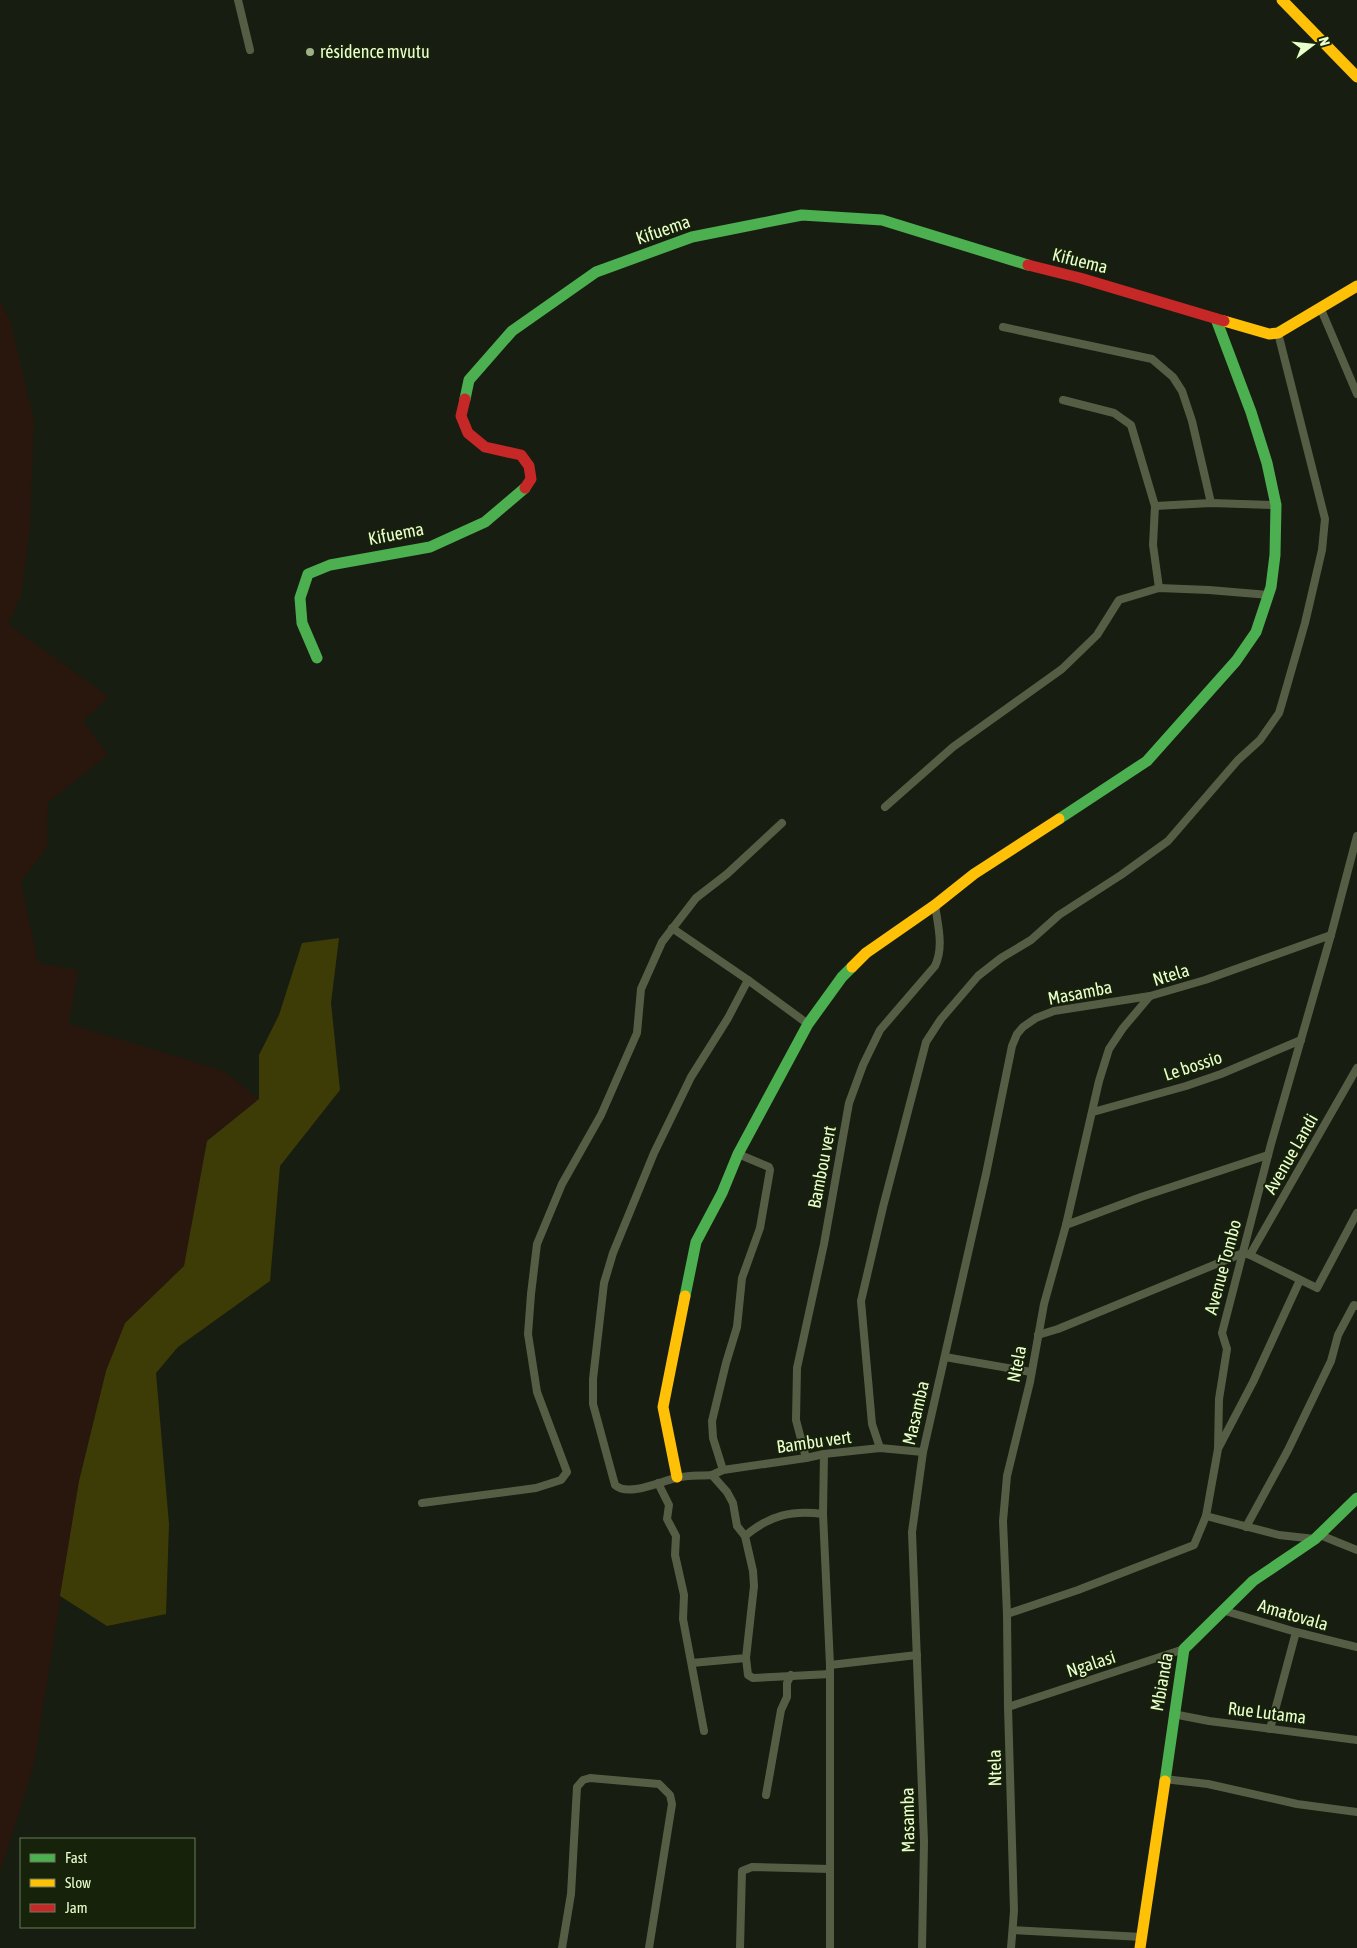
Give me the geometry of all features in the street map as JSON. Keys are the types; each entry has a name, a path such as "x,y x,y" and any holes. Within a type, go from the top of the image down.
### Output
{"main road":[{"path":"1284,1 1357,77"},
{"name":"Kifuema","path":"316,658 302,623 300,598 308,574 330,565 430,547 485,522 522,492 531,479 530,466 521,455 485,447 468,433 461,416 468,380 512,331 596,272 692,237 802,215 882,220 1036,268 1080,278 1269,334 1278,333"},
{"path":"1278,333 1320,306 1357,286"},
{"path":"678,1478 663,1407 696,1242 722,1193 738,1154 808,1024 853,965 866,953 974,874 1118,782 1147,761 1236,660 1256,632 1269,595 1274,555 1276,505 1267,463 1251,412 1216,319"},
{"name":"Mbianda","path":"1141,1943 1184,1649 1253,1581 1317,1537 1357,1498"}],"street":[{"path":"238,0 250,50"},
{"path":"1320,306 1357,394"},
{"path":"1003,326 1152,359 1173,377 1182,391 1192,421 1212,503"},
{"path":"880,1448 872,1424 861,1301 926,1042 942,1019 978,976 1001,958 1031,940 1059,915 1121,875 1168,841 1238,760 1260,740 1279,713 1306,623 1322,550 1325,519 1278,333"},
{"path":"1063,400 1114,413 1131,425 1155,506 1153,545 1158,588"},
{"path":"1155,506 1212,503 1276,505"},
{"path":"885,807 953,747 1062,669 1097,635 1119,600 1158,588 1269,595"},
{"path":"422,1503 536,1488 562,1480 567,1472 537,1392 528,1334 530,1294 537,1244 562,1184 601,1115 633,1042 636,1033 641,989 662,942 696,898 727,874 782,822"},
{"name":"Avenue Tombo","path":"1007,1614 1078,1590 1194,1545 1206,1516 1218,1449 1219,1399 1227,1349 1222,1333 1246,1254 1268,1155 1331,935 1357,836"},
{"name":"Bambou vert","path":"806,1458 796,1420 797,1368 824,1244 849,1103 863,1065 880,1030 935,966 940,956 938,924 934,905"},
{"path":"672,928 808,1024"},
{"name":"Ntela","path":"1011,1948 1014,1911 1003,1521 1007,1476 1031,1372 1044,1304 1066,1225 1099,1081 1109,1049 1123,1028 1150,996 1205,980 1331,935"},
{"name":"Bambu vert","path":"748,980 728,1018 691,1078 654,1153 613,1253 604,1283 593,1378 593,1404 615,1485 620,1489 629,1490 678,1478 712,1475 723,1470 824,1454 880,1448 923,1452"},
{"name":"Masamba","path":"922,1948 924,1842 912,1532 923,1452 986,1174 1012,1046 1017,1034 1023,1027 1036,1018 1054,1011 1150,996"},
{"name":"Le bossio","path":"1093,1112 1204,1080 1301,1040"},
{"name":"Avenue Landi","path":"1246,1254 1357,1068"},
{"path":"723,1470 713,1438 712,1421 737,1327 742,1278 760,1228 770,1170 769,1167 738,1154"},
{"path":"1066,1225 1142,1197 1268,1155"},
{"path":"1038,1335 1058,1329 1246,1254 1317,1288 1357,1213"},
{"path":"1218,1449 1253,1382 1300,1280"},
{"path":"1246,1527 1288,1450 1327,1370 1340,1330 1354,1304 1357,1306"},
{"path":"945,1357 1031,1372"},
{"path":"824,1454 823,1514 830,1665 830,1948"},
{"path":"712,1475 734,1502 737,1526 745,1536 753,1571 754,1586 746,1658 750,1677 830,1674"},
{"path":"658,1483 669,1505 666,1519 676,1536 675,1554 684,1595 683,1619 704,1731"},
{"path":"745,1536 753,1529 793,1512 823,1514"},
{"path":"1206,1516 1278,1535 1317,1537 1357,1550"},
{"name":"Amatovala","path":"1222,1610 1296,1632 1357,1647"},
{"path":"1270,1729 1296,1632"},
{"name":"Ngalasi","path":"1008,1707 1184,1649"},
{"path":"830,1665 917,1655"},
{"path":"692,1663 746,1658"},
{"path":"766,1795 782,1710 787,1697 787,1683 790,1676"},
{"name":"Rue Lutama","path":"1173,1714 1209,1721 1357,1740"},
{"path":"562,1948 571,1894 577,1787 583,1780 590,1778 659,1784 670,1795 672,1804 650,1948"},
{"path":"1164,1779 1208,1784 1297,1804 1357,1812"},
{"path":"740,1948 742,1871 752,1867 830,1870"},
{"path":"1013,1930 1141,1943"}],"shaded area":[{"path":"0,300 10,321 34,420 30,528 21,596 8,624 109,697 83,721 108,755 48,802 47,847 21,882 38,963 78,970 69,1024 224,1071 259,1099 207,1141 184,1266 125,1323 106,1371 79,1481 34,1764 0,1873"},
{"path":"339,938 331,1003 340,1090 280,1166 270,1281 178,1347 156,1373 169,1524 166,1614 107,1626 60,1596 79,1481 106,1371 125,1323 184,1266 207,1141 259,1099 259,1055 279,1015 302,943"}],"traffic: fast":[{"path":"465,399 469,380 512,331 596,272 692,237 802,215 882,220 1028,265"},
{"path":"1059,819 1147,761 1236,661 1256,632 1271,587 1275,555 1276,505 1267,463 1251,412 1216,319"},
{"path":"317,658 302,623 300,598 308,574 330,565 430,547 485,522 525,488"},
{"path":"685,1296 696,1242 722,1193 738,1154 808,1024 842,977 852,967"},
{"path":"1165,1781 1184,1649 1253,1581 1315,1539 1357,1498"}],"traffic: slow":[{"path":"1282,0 1357,77"},
{"path":"1224,321 1269,334 1278,333 1357,286"},
{"path":"852,967 866,953 935,905 974,874 1059,819"},
{"path":"677,1477 663,1407 685,1296"},
{"path":"1140,1948 1165,1781"}],"traffic: jam":[{"path":"1028,265 1080,278 1224,321"},
{"path":"465,399 461,416 468,433 485,447 521,455 529,466 531,479 525,488"}],"place":[{"name":"résidence mvutu","path":"310,52"}]}
